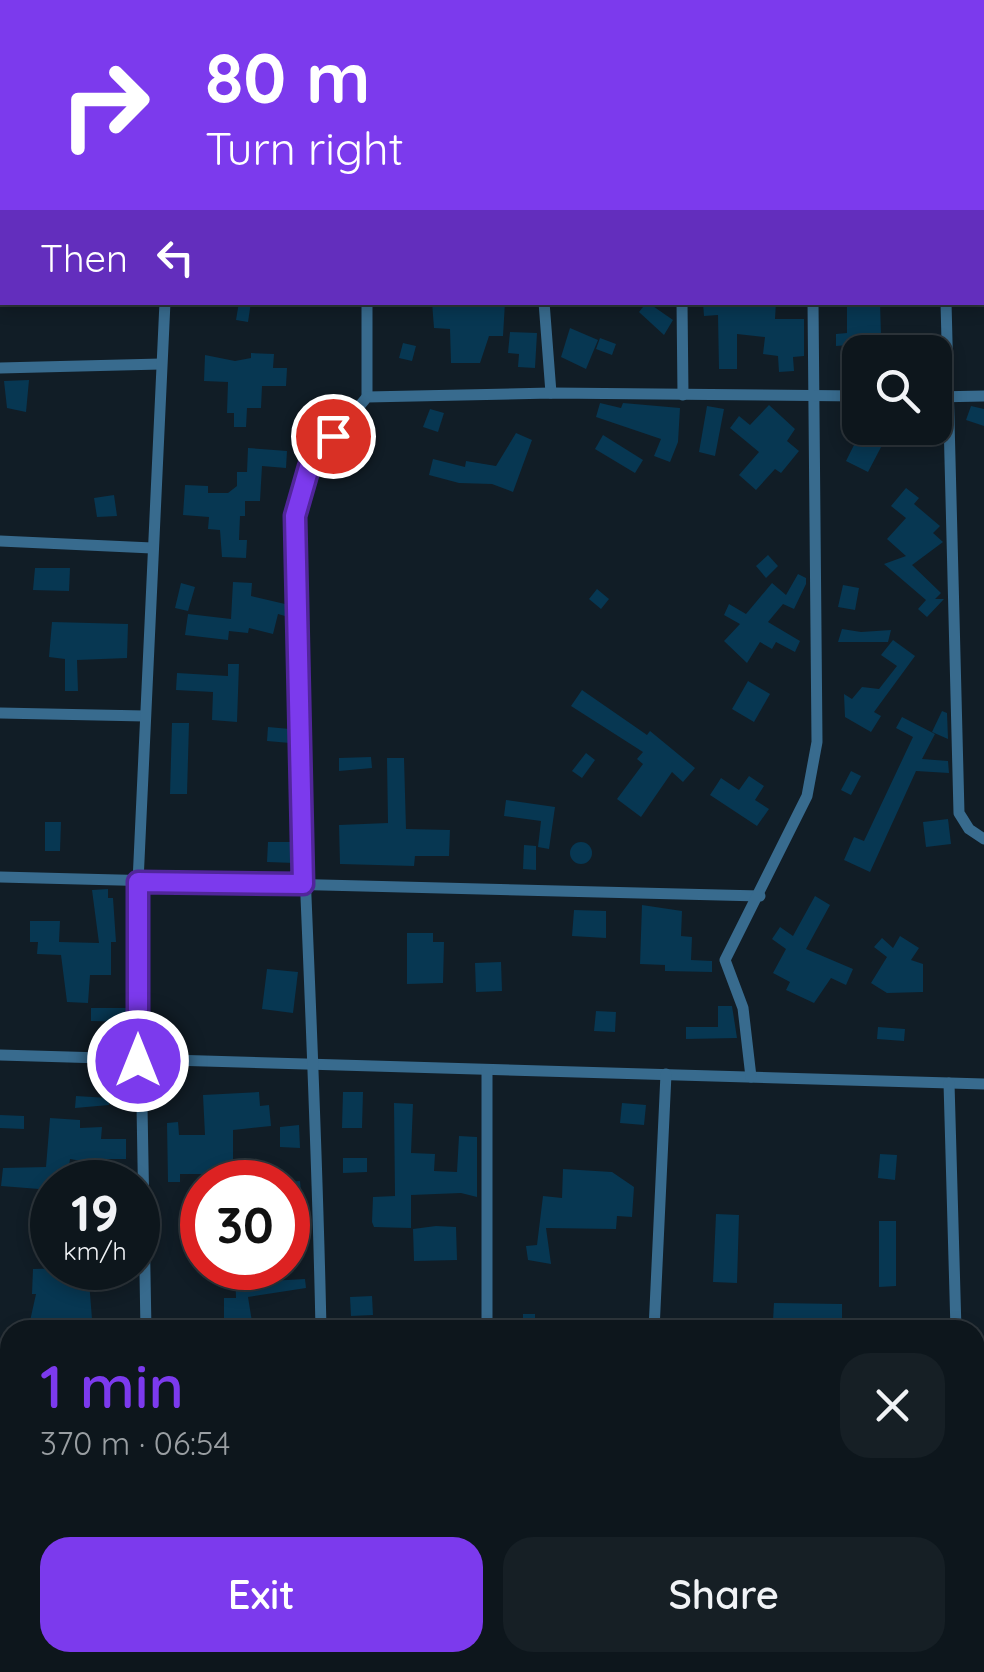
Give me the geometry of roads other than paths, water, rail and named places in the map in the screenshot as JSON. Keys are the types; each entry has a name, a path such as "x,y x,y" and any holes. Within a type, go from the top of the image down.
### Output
{"street":[{"path":"146,1320 138,1061 138,882 165,305"},
{"path":"320,1320 316,1066 303,884 295,516 309,467 367,397 367,305"},
{"path":"544,305 551,393"},
{"path":"682,305 683,395"},
{"path":"752,1077 743,1008 725,960 807,796 818,742 813,305"},
{"path":"946,305 947,335"},
{"path":"0,368 161,364"},
{"path":"367,397 551,393 842,396"},
{"path":"952,397 984,396"},
{"path":"950,445 960,813 969,829 984,840"},
{"path":"0,541 152,548"},
{"path":"0,714 145,716"},
{"path":"0,877 760,896"},
{"path":"0,1055 984,1084"},
{"path":"486,1070 487,1320"},
{"path":"654,1320 666,1074"},
{"path":"950,1084 956,1320"}]}
